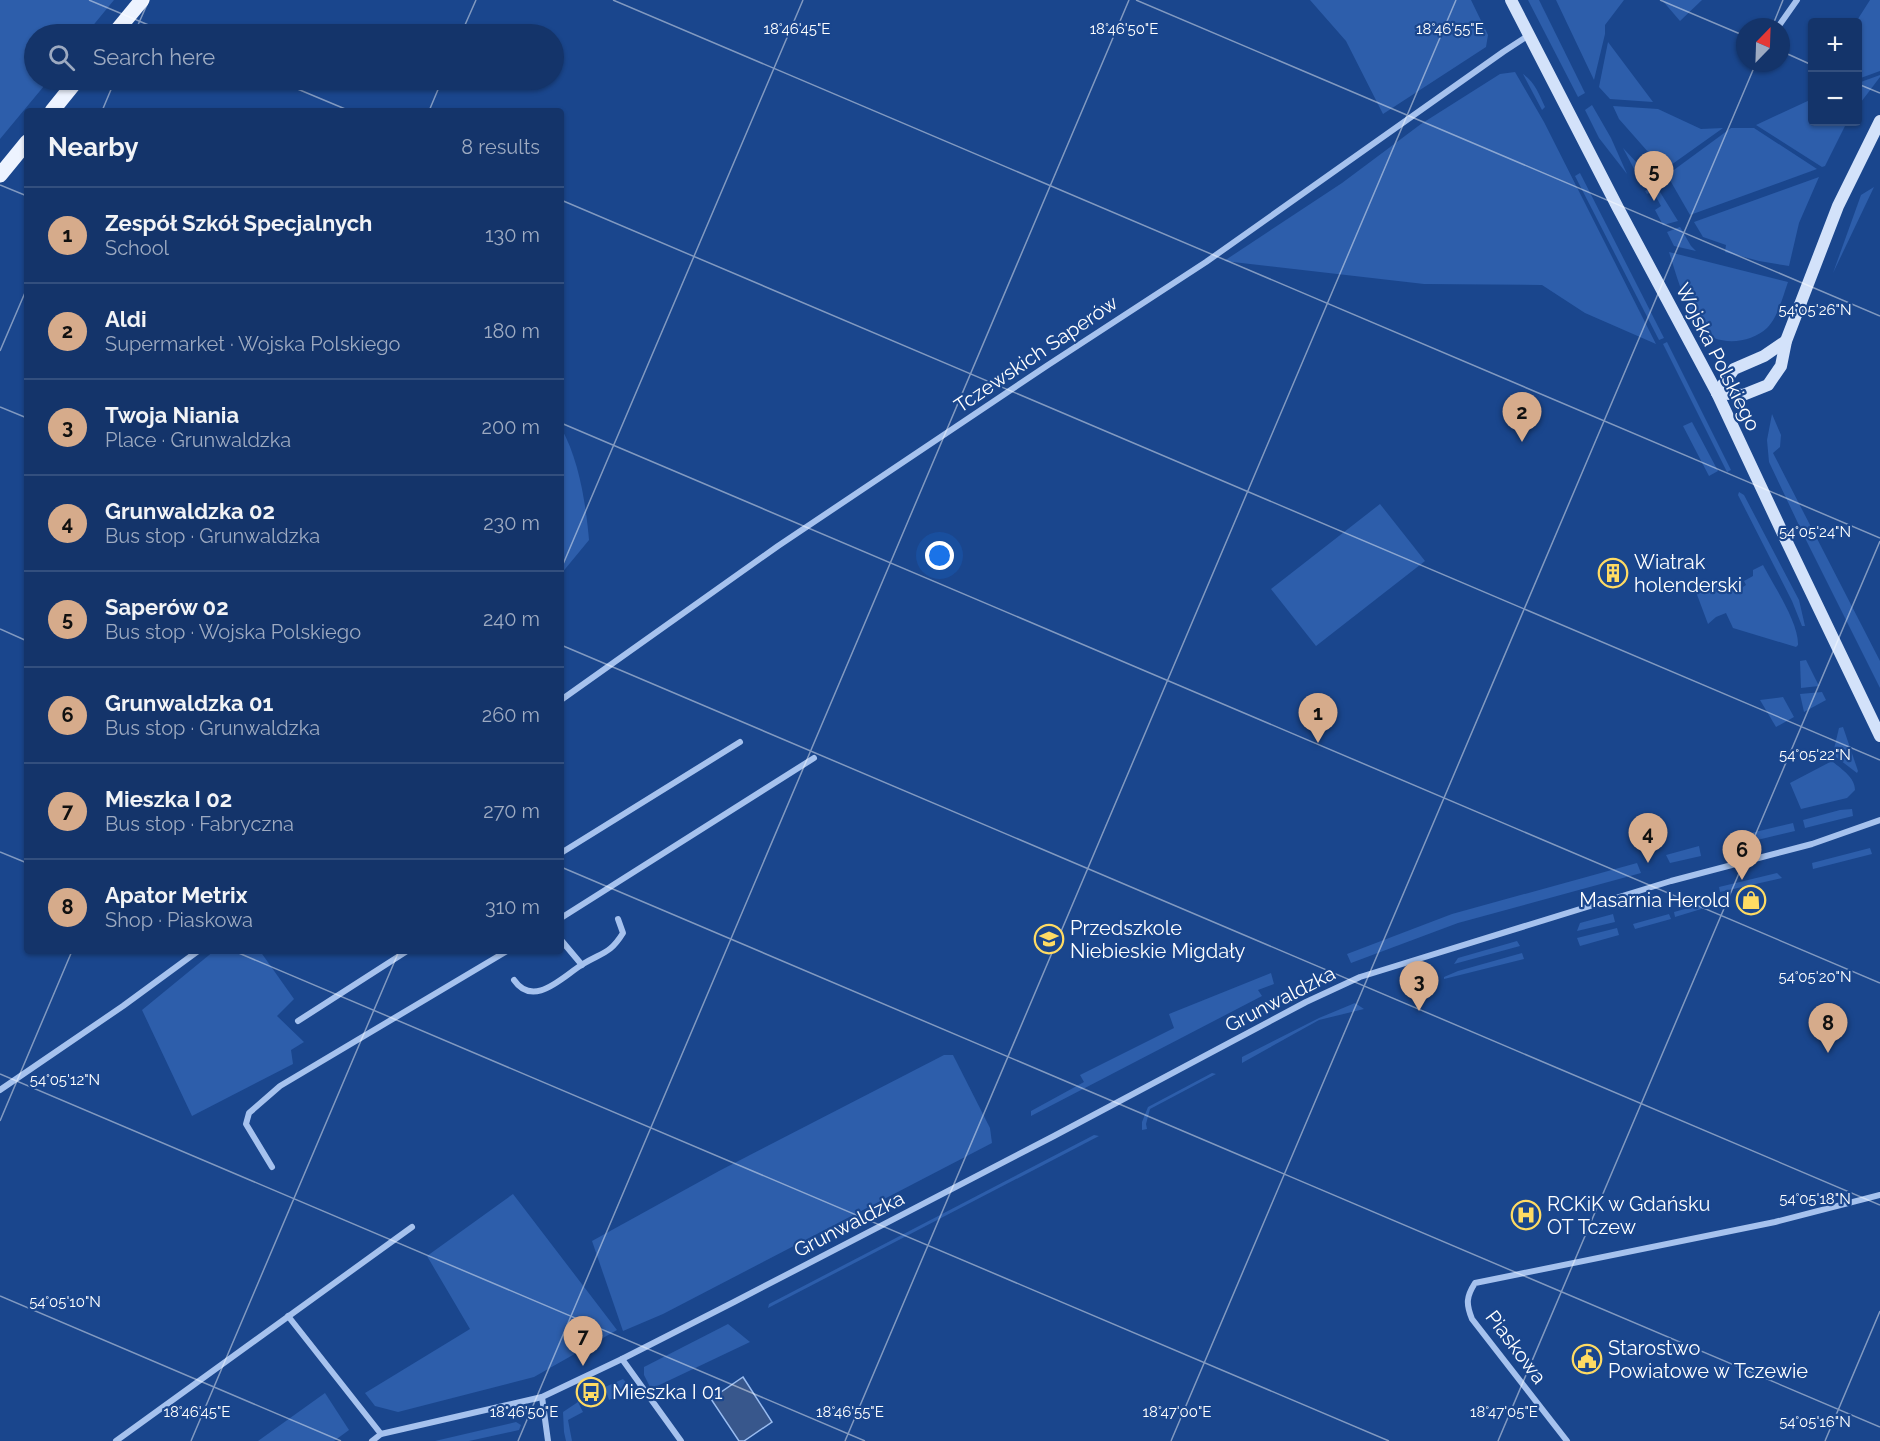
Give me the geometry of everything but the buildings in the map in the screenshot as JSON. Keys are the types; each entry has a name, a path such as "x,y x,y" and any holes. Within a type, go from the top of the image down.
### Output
{"main road":[{"path":"122,24 142,0"},
{"path":"54,108 69,90"},
{"path":"0,176 24,146"}],"street":[{"name":"Wojska Polskiego","path":"1511,0 1630,231 1717,393 1880,736"},
{"path":"1784,18 1797,0"},
{"name":"Tczewskich Saperów","path":"564,698 778,546 1048,364 1206,262 1530,35"},
{"path":"1717,393 1743,395 1768,385 1781,366 1786,341 1838,207 1880,121"},
{"path":"1717,393 1734,369 1764,356 1786,341"},
{"path":"564,851 740,742"},
{"path":"564,916 814,758"},
{"name":"Grunwaldzka","path":"542,1397 734,1302 1045,1141 1306,1002 1360,977 1671,881 1812,844 1880,820"},
{"path":"514,980 519,987 531,992 549,988 582,965 614,948 623,933 618,919"},
{"path":"564,944 582,965"},
{"path":"0,1090 194,954"},
{"path":"298,1022 402,954"},
{"path":"272,1167 246,1124 249,1113 280,1086 502,954"},
{"name":"Piaskowa","path":"1568,1441 1472,1319 1468,1307 1468,1293 1476,1284 1775,1222 1880,1195"},
{"path":"116,1441 412,1227"},
{"path":"288,1316 381,1434"},
{"path":"622,1359 681,1441"},
{"path":"372,1441 381,1434 542,1397 549,1441"}],"shaded area":[{"path":"0,0 114,0 94,24 24,24 24,90 41,90 0,139"},
{"path":"1310,0 1471,0 1488,35 1486,47 1383,114 1346,41"},
{"path":"1528,0 1539,0 1585,93 1578,97"},
{"path":"1556,0 1624,0 1605,25 1594,80"},
{"path":"1662,0 1702,0 1680,21"},
{"path":"1870,0 1880,0 1880,71 1862,78 1862,18 1859,18"},
{"path":"1608,42 1653,102 1610,99 1599,87"},
{"path":"1515,72 1544,122 1656,344 1585,313 1542,285 1424,284 1224,261 1342,183 1421,124 1500,74"},
{"path":"1523,74 1539,93 1545,107 1542,110"},
{"path":"1880,75 1862,101 1862,82"},
{"path":"1808,101 1808,126 1845,126 1825,166 1822,167 1756,125"},
{"path":"1592,105 1611,138 1627,174 1599,138 1585,110"},
{"path":"1613,106 1658,109 1701,129 1723,128 1664,170 1619,119"},
{"path":"1731,128 1754,128 1817,169 1690,215 1667,175"},
{"path":"1623,148 1652,179 1643,186"},
{"path":"1580,173 1664,338 1659,340 1575,176"},
{"path":"1819,177 1799,223 1789,266 1725,252 1726,245 1703,237 1694,222"},
{"path":"1655,184 1678,221 1663,225 1655,210 1661,206 1653,191 1647,194 1645,191"},
{"path":"1874,187 1833,273 1861,195"},
{"path":"1680,227 1696,251 1674,246 1667,232"},
{"path":"1669,252 1788,282 1780,306 1771,323 1760,333 1743,340 1724,341 1707,334 1698,325 1689,308"},
{"path":"1667,342 1731,470 1727,472 1663,344"},
{"path":"1772,414 1781,435 1780,447 1773,453 1880,661 1880,688 1769,462 1767,440"},
{"path":"1692,422 1718,471 1709,476 1683,426"},
{"path":"564,434 573,454 584,497 589,540 564,570"},
{"path":"1739,492 1744,495 1799,600 1805,626 1802,626 1792,601 1738,495"},
{"path":"1380,504 1425,561 1316,646 1271,589"},
{"path":"1763,565 1790,616 1797,636 1798,645 1796,647 1733,628 1726,613 1716,617 1708,624 1696,592 1727,580 1735,592 1746,585 1744,581 1753,576 1753,570"},
{"path":"1806,660 1819,686 1801,688 1800,661"},
{"path":"1822,692 1826,700 1804,712 1800,694"},
{"path":"1783,697 1794,717 1776,727 1760,700"},
{"path":"1843,727 1857,773 1836,757 1834,749 1839,728"},
{"path":"1832,761 1850,777 1855,790 1847,798 1801,809 1790,783"},
{"path":"1852,809 1853,816 1805,828 1803,820"},
{"path":"1793,823 1795,831 1753,841 1751,833"},
{"path":"1699,846 1701,856 1670,863 1666,855"},
{"path":"1870,848 1872,854 1813,869 1812,863"},
{"path":"1637,863 1641,873 1458,923 1351,963 1347,954 1452,914"},
{"path":"1777,873 1782,878 1720,892 1719,887"},
{"path":"1710,902 1711,906 1675,917 1674,912"},
{"path":"1613,914 1615,922 1577,931 1580,923"},
{"path":"1669,914 1671,919 1635,929 1633,924"},
{"path":"1617,928 1619,935 1580,946 1577,938"},
{"path":"1517,941 1520,946 1454,964 1458,958"},
{"path":"1522,953 1524,959 1444,979 1458,971"},
{"path":"210,954 262,954 294,999 277,1016 304,1042 291,1050 293,1064 192,1116 142,1010"},
{"path":"1271,973 1274,984 1258,990 1262,996 1031,1116 1031,1111 1084,1082 1080,1075 1174,1028 1169,1014"},
{"path":"1355,1003 1364,1009 1319,1020 1242,1063 1242,1057 1319,1018"},
{"path":"944,1055 953,1055 990,1128 992,1143 663,1314 623,1331 592,1241 719,1171"},
{"path":"1212,1073 1216,1074 1150,1109 1147,1129 1142,1130 1142,1122 1148,1107"},
{"path":"1094,1135 1099,1136 768,1308 769,1304"},
{"path":"513,1194 617,1330 534,1377 398,1412 375,1406 365,1393 470,1329 427,1256"},
{"path":"728,1324 750,1342 651,1389 644,1375 644,1367"},
{"path":"743,1377 772,1422 744,1441 739,1441 711,1399"},
{"path":"623,1379 632,1389 609,1400 605,1387"},
{"path":"325,1393 349,1430 334,1441 258,1441"},
{"path":"578,1402 583,1412 568,1420 572,1441 566,1441 563,1412"},
{"path":"516,1422 521,1425 519,1430 469,1441 435,1441"}],"place":[{"name":"Saperów 02","path":"1654,201"},
{"name":"Aldi","path":"1522,442"},
{"name":"Wiatrak holenderski","path":"1613,573"},
{"name":"Zespół Szkół Specjalnych","path":"1318,743"},
{"name":"Grunwaldzka 02","path":"1648,863"},
{"name":"Grunwaldzka 01","path":"1742,880"},
{"name":"Masarnia Herold","path":"1751,900"},
{"name":"Przedszkole Niebieskie Migdały","path":"1049,939"},
{"name":"Twoja Niania","path":"1419,1011"},
{"name":"Apator Metrix","path":"1828,1053"},
{"name":"RCKiK w Gdańsku OT Tczew","path":"1526,1215"},
{"name":"Starostwo Powiatowe w Tczewie","path":"1587,1359"},
{"name":"Mieszka I 02","path":"583,1366"},
{"name":"Mieszka I 01","path":"591,1392"}]}
